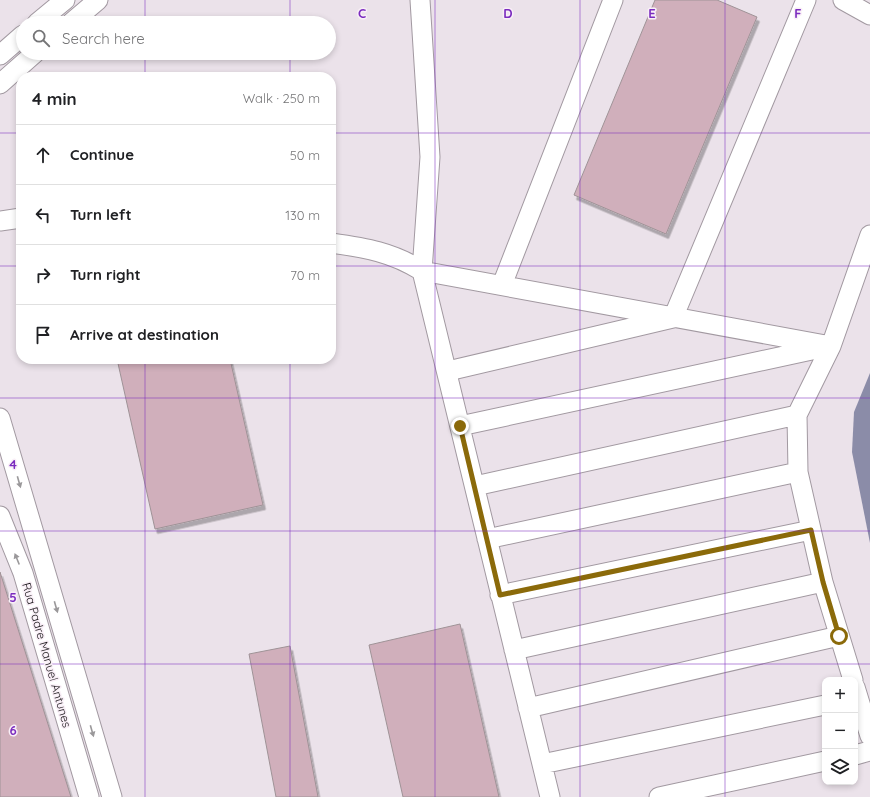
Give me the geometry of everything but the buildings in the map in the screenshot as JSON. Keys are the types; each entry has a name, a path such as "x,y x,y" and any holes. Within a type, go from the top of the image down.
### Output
{"lane":[{"path":"46,16 65,0"},
{"path":"79,16 98,0"},
{"path":"420,0 430,157 422,271 448,371 500,595 550,797"},
{"path":"502,285 613,0"},
{"path":"673,318 806,0"},
{"path":"843,0 870,16"},
{"path":"0,55 16,41"},
{"path":"0,84 27,60"},
{"path":"0,221 16,219"},
{"path":"852,677 823,582 798,472 797,415 831,346 870,235"},
{"path":"336,245 378,251 403,259 422,271 831,346"},
{"path":"448,371 673,318"},
{"path":"460,426 831,346"},
{"path":"475,486 797,415"},
{"path":"0,418 112,797"},
{"path":"487,539 798,472"},
{"name":"Rua Padre Manuel Antunes","path":"0,516 23,573 89,797"},
{"path":"500,595 811,530"},
{"path":"514,650 823,582"},
{"path":"528,708 839,636"},
{"path":"858,701 870,736"},
{"path":"542,764 822,707"},
{"path":"858,754 870,751"},
{"path":"659,797 822,762"}],"water":[{"path":"870,373 870,543 852,452 854,412"}],"route":[{"path":"460,426 500,595 811,530 823,582 839,636"}]}
